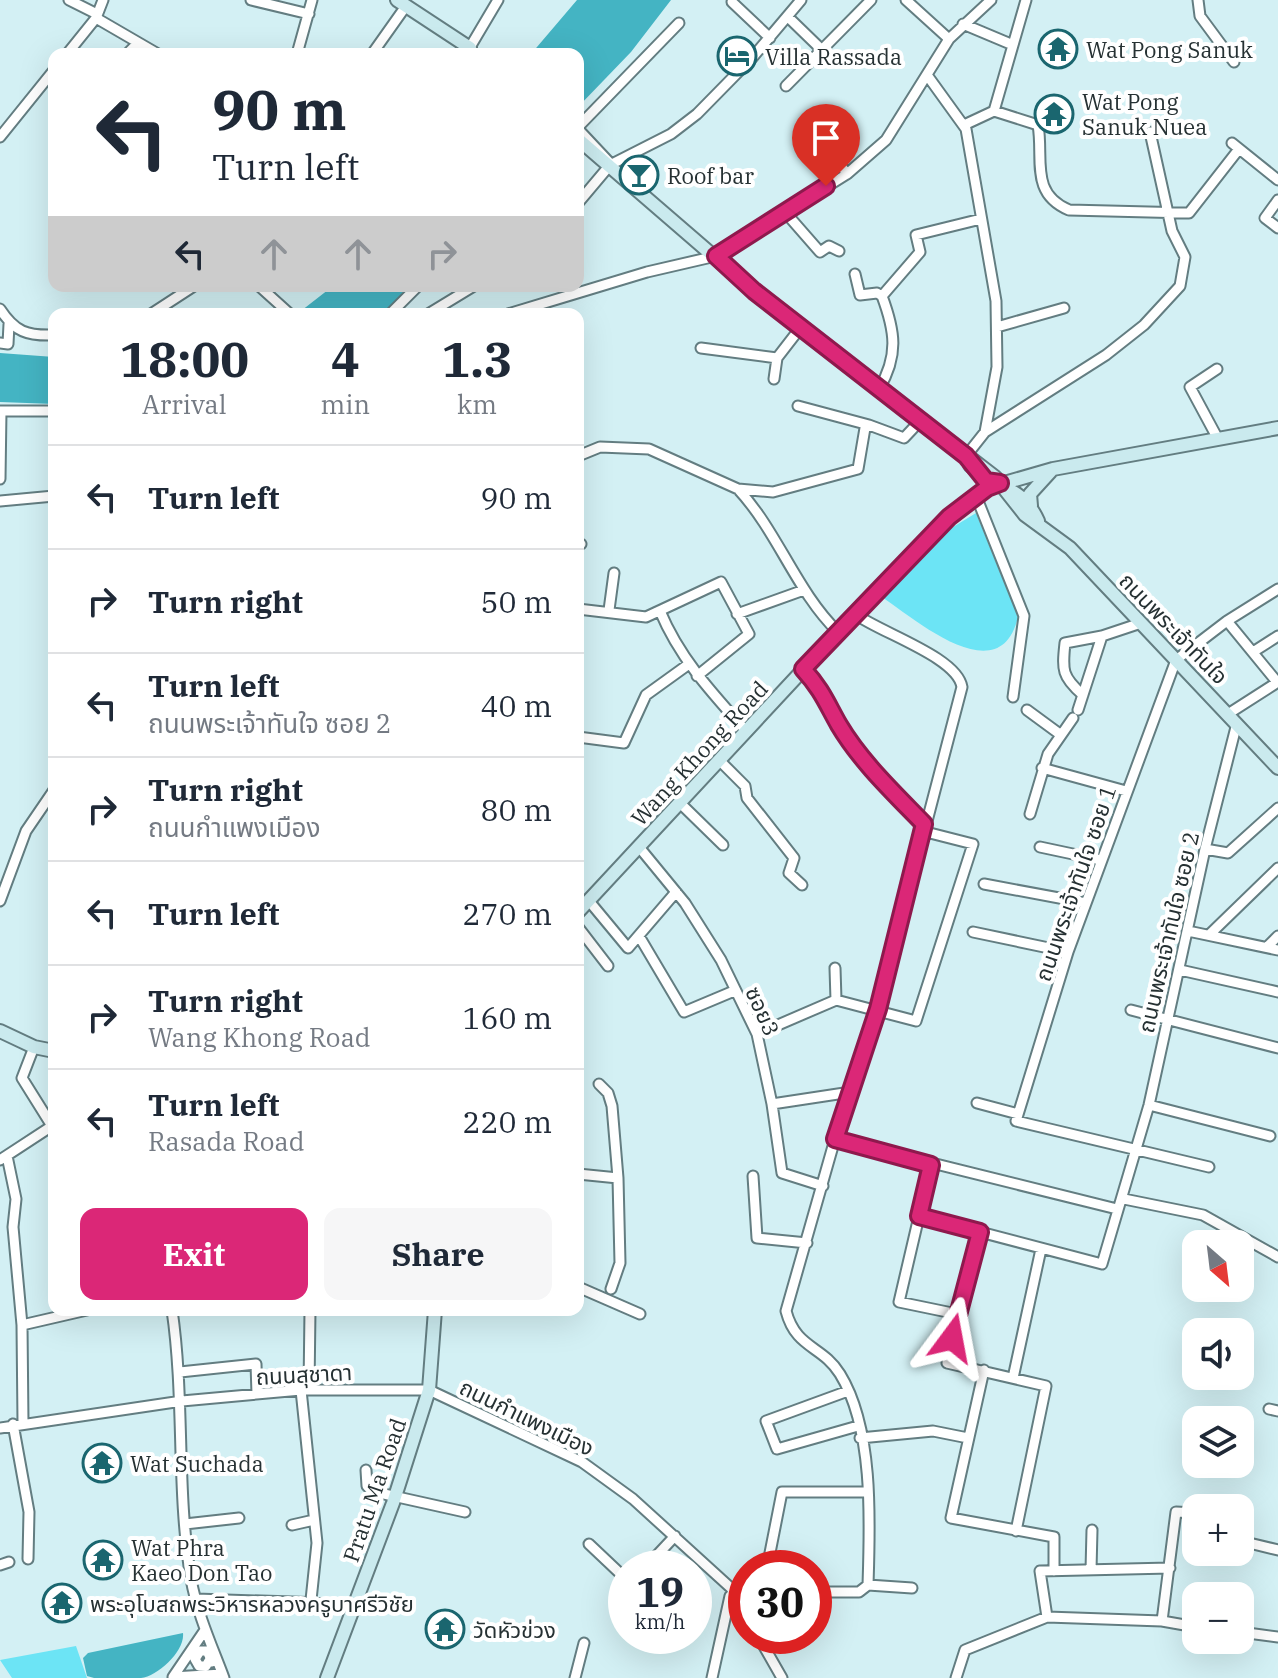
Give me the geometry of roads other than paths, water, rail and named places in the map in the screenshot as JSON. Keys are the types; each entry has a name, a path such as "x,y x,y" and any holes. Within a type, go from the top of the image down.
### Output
{"main road":[{"path":"402,3 465,48"},
{"path":"584,144 801,327 920,421 973,458 1000,483 1053,469 1278,428"},
{"path":"1031,506 1034,487 1053,469"},
{"name":"Wang Khong Road","path":"949,517 991,494 1000,483"},
{"name":"Wang Khong Road","path":"584,906 803,669 949,517 987,488 1000,483"},
{"name":"ถนนพระเจ้าทันใจ","path":"1000,483 1015,489 1031,506 1038,521"},
{"name":"ถนนพระเจ้าทันใจ","path":"1000,483 1025,515 1038,521 1070,548 1278,768"},
{"path":"0,1031 34,1047 48,1050"},
{"name":"Pratu Ma Road","path":"327,1678 394,1498 429,1390 435,1316"}],"street":[{"path":"69,0 147,48"},
{"path":"72,48 96,16 103,0"},
{"path":"251,0 309,14"},
{"path":"299,48 312,0"},
{"path":"473,48 498,0"},
{"path":"584,194 606,162 689,121 770,38 801,0"},
{"path":"786,86 821,49 827,48 871,0"},
{"path":"906,0 949,39"},
{"path":"584,291 716,256 847,174 886,140 949,39 991,0"},
{"path":"994,111 1026,0"},
{"path":"1198,0 1200,16 1234,62"},
{"path":"732,2 770,38"},
{"path":"376,48 402,3"},
{"path":"788,17 821,49"},
{"path":"584,122 679,23"},
{"path":"963,24 1013,45"},
{"path":"133,48 138,43"},
{"path":"927,75 964,125 981,219 997,327 997,367 985,432"},
{"path":"0,137 48,83"},
{"path":"964,125 994,111 1038,125 1040,177 1054,203 1069,210 1167,213 1195,210 1236,146 1278,180"},
{"path":"966,456 985,432 1106,355 1167,304 1180,286 1185,257 1167,213 1150,132"},
{"path":"584,134 606,156 606,162"},
{"path":"820,136 847,174"},
{"path":"1278,200 1265,218 1278,228"},
{"path":"785,212 820,252 829,246 839,251"},
{"path":"882,296 920,252 916,235 981,219"},
{"path":"855,274 860,295 877,293 882,296 892,321 895,347 892,368 879,389"},
{"path":"160,308 185,292"},
{"path":"266,292 284,308"},
{"path":"396,308 412,292"},
{"path":"437,308 464,292"},
{"path":"528,308 582,292"},
{"path":"445,303 447,308"},
{"path":"997,327 1064,308"},
{"path":"0,309 9,324 31,336 48,335"},
{"path":"0,343 8,344 9,324"},
{"path":"774,379 777,358 801,327"},
{"path":"701,348 777,358"},
{"path":"1217,369 1190,387 1218,439"},
{"path":"798,406 904,438 920,421"},
{"path":"0,479 1,411 48,411"},
{"path":"584,454 600,447 649,449 738,489 773,492 858,469 865,428 869,425"},
{"path":"738,489 762,521 817,612 838,632"},
{"path":"0,501 48,497"},
{"path":"978,501 1024,616 1013,697"},
{"path":"609,610 614,573"},
{"path":"584,609 646,617 721,582 749,634 697,676"},
{"path":"1176,660 1227,621 1278,589"},
{"path":"737,614 804,590"},
{"path":"660,611 697,676 747,732"},
{"path":"855,614 876,629 939,659 960,677 962,687 878,1009 835,1139 786,1311 795,1335 838,1371 848,1391 858,1426 868,1492 868,1585"},
{"path":"1227,621 1278,682 1232,719"},
{"path":"1083,695 1065,680 1061,671 1065,643 1102,636 1141,623"},
{"path":"1030,814 1042,768 1076,714 1102,636"},
{"path":"1253,652 1278,636"},
{"name":"ถนนพระเจ้าทันใจ ซอย 1","path":"1017,1117 1068,952 1176,660"},
{"path":"584,738 624,743 646,695 689,664"},
{"path":"757,1034 836,1000 916,1021 973,844 923,828 866,762 840,726 824,692 803,669"},
{"path":"1027,710 1061,735"},
{"name":"ถนนพระเจ้าทันใจ ซอย 2","path":"1041,1249 1102,1264 1117,1209 1124,1199 1149,1105 1232,719"},
{"path":"720,761 745,786 747,798 794,858 789,873 802,885"},
{"path":"1042,768 1126,791"},
{"path":"0,901 26,831 48,799"},
{"path":"680,803 723,845"},
{"path":"1205,849 1228,853 1278,808"},
{"name":"ซอย3","path":"639,847 676,892 721,960 757,1034 782,1173 823,1186"},
{"path":"1040,847 1101,860"},
{"path":"1210,934 1278,868"},
{"path":"984,884 1086,903"},
{"path":"589,901 628,948 676,892"},
{"path":"1188,931 1278,950"},
{"path":"973,932 1068,952"},
{"path":"584,935 608,966"},
{"path":"639,936 684,1012 734,991"},
{"path":"1267,947 1278,936"},
{"path":"835,968 836,1000"},
{"path":"1180,970 1278,992"},
{"path":"1131,1010 1278,1048"},
{"path":"34,1047 22,1078 48,1120"},
{"path":"599,1084 608,1093 612,1106 618,1178 620,1263 611,1289"},
{"path":"772,1104 851,1092"},
{"path":"977,1103 1017,1117 1209,1167"},
{"path":"1149,1105 1270,1136"},
{"path":"28,1559 29,1512 18,1424 22,1325 13,1227 16,1199 3,1158 48,1129"},
{"path":"835,1139 1117,1209"},
{"path":"931,1165 899,1302 957,1314"},
{"path":"584,1175 618,1178"},
{"path":"753,1176 757,1238 807,1243"},
{"path":"1124,1199 1203,1215 1278,1257"},
{"path":"919,1216 1041,1249 1013,1378"},
{"path":"980,1232 947,1363 1046,1386 1016,1531"},
{"path":"584,1290 640,1314"},
{"path":"22,1325 61,1316"},
{"path":"173,1316 182,1401 185,1524 196,1599 223,1676"},
{"path":"310,1316 305,1390 317,1543 311,1600"},
{"path":"180,1372 256,1364 257,1394"},
{"path":"984,1370 951,1518 1054,1537 1054,1571"},
{"name":"ถนนสุชาดา","path":"0,1428 182,1401 257,1394 305,1390 429,1390"},
{"name":"ถนนกำแพงเมือง","path":"429,1390 582,1462 675,1536 728,1585"},
{"path":"848,1391 766,1421 777,1449 858,1426"},
{"path":"860,1438 933,1431 968,1438"},
{"path":"366,1470 369,1488 394,1498 465,1512"},
{"path":"770,1550 780,1495 788,1490 868,1492"},
{"path":"1162,1621 1176,1512 1182,1512"},
{"path":"185,1524 239,1518"},
{"path":"292,1525 314,1520"},
{"path":"1091,1570 1092,1530"},
{"path":"662,1550 675,1536"},
{"path":"589,1544 608,1562"},
{"path":"1254,1544 1278,1550"},
{"path":"1047,1617 1040,1571 1170,1568"},
{"path":"832,1592 859,1592 868,1585 912,1588"},
{"path":"196,1599 311,1600 355,1604"},
{"path":"712,1678 728,1607"},
{"path":"956,1678 965,1650 1047,1617 1162,1621 1182,1625"},
{"path":"203,1659 205,1630"},
{"path":"172,1678 205,1630"},
{"path":"1254,1634 1278,1637"},
{"path":"575,1678 584,1643"},
{"path":"768,1654 782,1678"},
{"path":"203,1659 223,1676"},
{"path":"172,1678 203,1659"},
{"path":"172,1678 223,1676"}],"place":[{"name":"Wat Pong Sanuk","path":"1058,49"},
{"name":"Villa Rassada","path":"737,56"},
{"name":"Wat Pong Sanuk Nuea","path":"1054,114"},
{"name":"Roof bar","path":"639,175"},
{"name":"Wat Suchada","path":"102,1463"},
{"name":"Wat Phra Kaeo Don Tao","path":"103,1560"},
{"name":"พระอุโบสถพระวิหารหลวงครูบาศรีวิชัย","path":"62,1603"},
{"name":"วัดหัวข่วง","path":"445,1629"}]}
